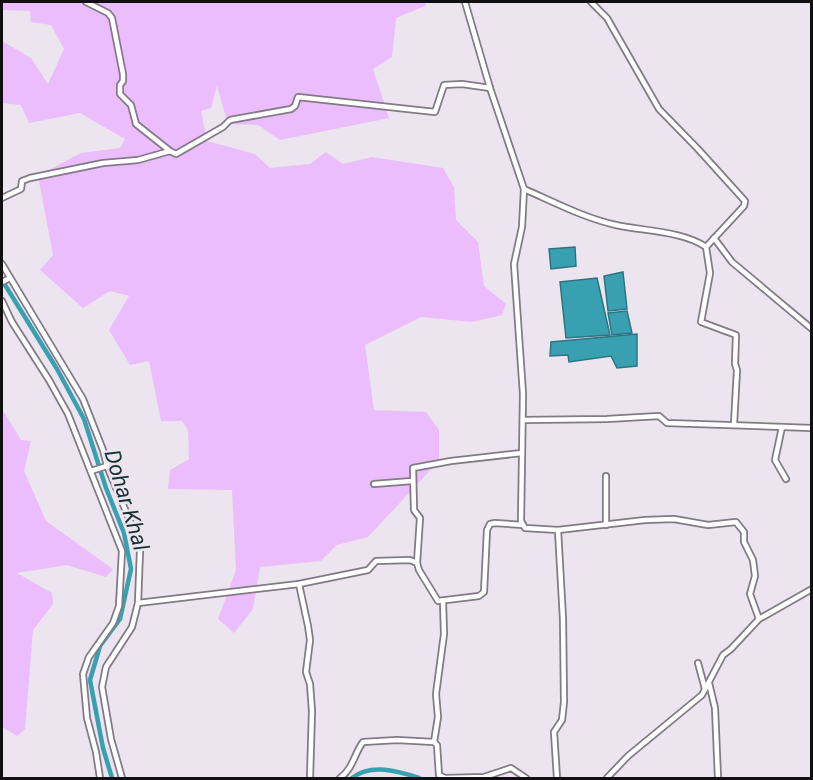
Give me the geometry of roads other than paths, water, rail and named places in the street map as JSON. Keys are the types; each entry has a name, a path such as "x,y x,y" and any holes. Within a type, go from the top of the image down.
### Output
{"street":[{"path":"86,2 108,13 112,18 123,74 119,90 131,105 136,124 176,154 223,128 230,120 291,109 295,106 298,97 435,112 444,85 462,84 490,88"},
{"path":"465,2 490,88 524,189 522,227 514,264 524,394 523,525"},
{"path":"591,2 607,18 659,110 745,201 744,206 706,247"},
{"path":"2,198 21,189 22,181 30,177 103,163 138,160 170,151"},
{"path":"524,189 590,218 615,225 667,233 706,247"},
{"path":"714,238 732,262 812,329"},
{"path":"706,247 710,273 701,322 736,335 734,424"},
{"path":"2,264 82,399 103,450 106,466 138,538 140,551 138,603 132,627 106,667 102,687 111,739 122,778"},
{"path":"2,282 9,279"},
{"path":"2,301 12,322 68,414 93,470 122,551 119,606 113,623 89,657 83,674 87,718 96,752 99,778"},
{"path":"524,420 659,416 667,423 812,428"},
{"path":"782,427 775,460 786,479"},
{"path":"522,453 451,461 415,467 412,470 414,510 420,518 417,563 435,598 443,601 479,596 484,592 487,530 490,524 495,522 523,525 525,528 558,530 674,519 708,525 736,522 744,532 744,542 753,560 754,576 750,594 759,618"},
{"path":"93,470 106,466"},
{"path":"606,476 606,525"},
{"path":"374,483 412,481"},
{"path":"557,778 554,732 562,720 564,702 563,619 558,530"},
{"path":"138,603 299,584 368,570 376,561 410,560 417,563"},
{"path":"299,584 310,640 306,672 310,684 312,711 310,778"},
{"path":"606,778 628,756 702,695 723,655 759,618 812,589"},
{"path":"443,601 444,634 435,694 438,717 434,742 437,745 439,777 484,777 511,768 526,778"},
{"path":"698,663 705,689"},
{"path":"709,682 715,708 718,778"},
{"path":"340,778 350,770 363,742 397,740 434,742"}],"water":[{"path":"575,247 576,266 551,269 549,249"},
{"path":"623,272 627,309 608,311 604,276"},
{"path":"597,278 610,335 566,338 560,282"},
{"path":"627,311 632,333 612,335 608,313"},
{"path":"637,334 637,366 617,368 611,356 569,362 568,355 550,356 551,342"}],"waterway":[{"name":"Dohar Khal","path":"2,280 57,369 84,419 106,488 124,533 131,569 120,619 100,646 90,680 103,748 112,778"},
{"name":"Dohar Khal","path":"352,778 359,773 376,770 394,771 419,778"}]}
